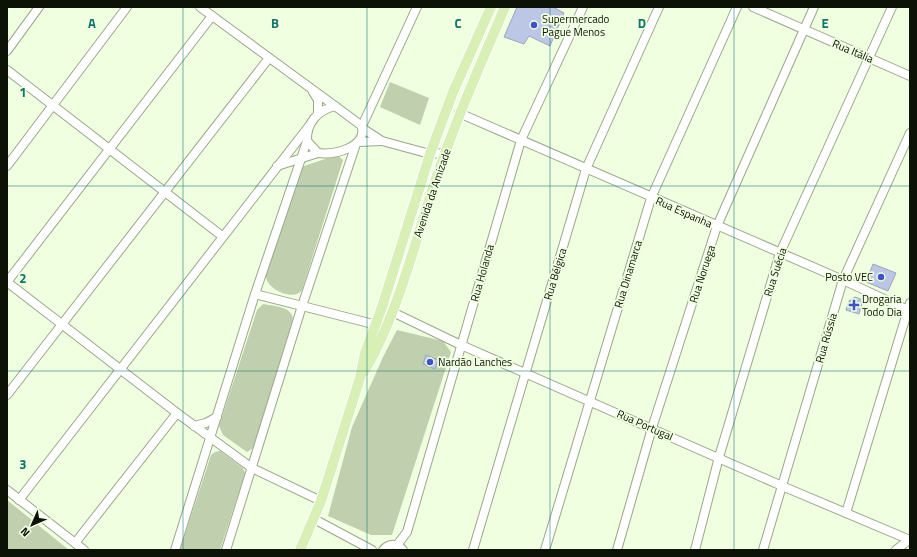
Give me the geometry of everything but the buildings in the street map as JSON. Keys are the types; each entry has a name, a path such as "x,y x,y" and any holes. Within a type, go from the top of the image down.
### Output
{"main road":[{"name":"Avenida da Amizade","path":"300,550 321,501 360,378 365,353 382,307 430,154 453,92 491,7"},
{"name":"Avenida da Amizade","path":"360,378 373,357 393,312 459,113 505,7"},
{"path":"453,92 452,108 459,113"}],"street":[{"path":"7,51 39,7"},
{"path":"7,166 127,7"},
{"path":"200,7 382,141"},
{"path":"226,550 302,306 357,143 361,137 362,127 417,7"},
{"name":"Rua Holanda","path":"400,548 407,532 521,140 583,7"},
{"name":"Rua Bélgica","path":"473,550 586,169 659,7"},
{"name":"Rua Dinamarca","path":"545,550 589,400 652,198 737,7"},
{"name":"Rua Itália","path":"753,7 910,76"},
{"name":"Rua Noruega","path":"616,550 652,428 717,226 814,7"},
{"name":"Rua Suécia","path":"695,550 719,457 780,253 892,7"},
{"path":"212,16 7,282 194,426 252,468 321,501"},
{"path":"7,395 269,58"},
{"path":"7,70 222,236"},
{"path":"313,91 318,100 318,114"},
{"path":"19,500 318,114 335,106"},
{"name":"Rua Espanha","path":"459,113 652,198 909,308"},
{"path":"175,550 255,294 299,159 307,141 309,126"},
{"name":"Rua Rússia","path":"763,550 843,280 910,133"},
{"path":"307,141 318,153"},
{"path":"277,166 318,153 328,153 357,143 382,141 430,154 445,153"},
{"path":"255,294 376,324 386,328"},
{"name":"Rua Portugal","path":"382,307 461,345 719,457 782,486 910,539"},
{"path":"846,513 909,308"},
{"path":"75,542 177,413"},
{"path":"194,426 206,423 216,417"},
{"path":"7,490 84,550"},
{"path":"314,519 372,550"},
{"path":"896,550 910,539"},
{"path":"905,550 910,539"},
{"path":"383,550 388,545 400,548"}],"green space":[{"path":"390,82 429,98 420,125 380,107"},
{"path":"337,155 343,160 302,290 293,295 281,292 270,285 266,275 299,172 304,166"},
{"path":"263,304 286,309 292,315 293,319 253,448 247,452 223,435 219,426 257,310"},
{"path":"397,330 443,341 451,352 392,535 371,535 328,516 352,427 383,357"},
{"path":"220,451 243,468 245,473 220,550 180,550 211,455"},
{"path":"7,500 69,550 7,550"}],"place":[{"name":"Supermercado Pague Menos","path":"534,25"},
{"name":"Posto VEC","path":"881,277"},
{"name":"Drogaria Todo Dia","path":"854,305"},
{"name":"Nardão Lanches","path":"430,362"}]}
